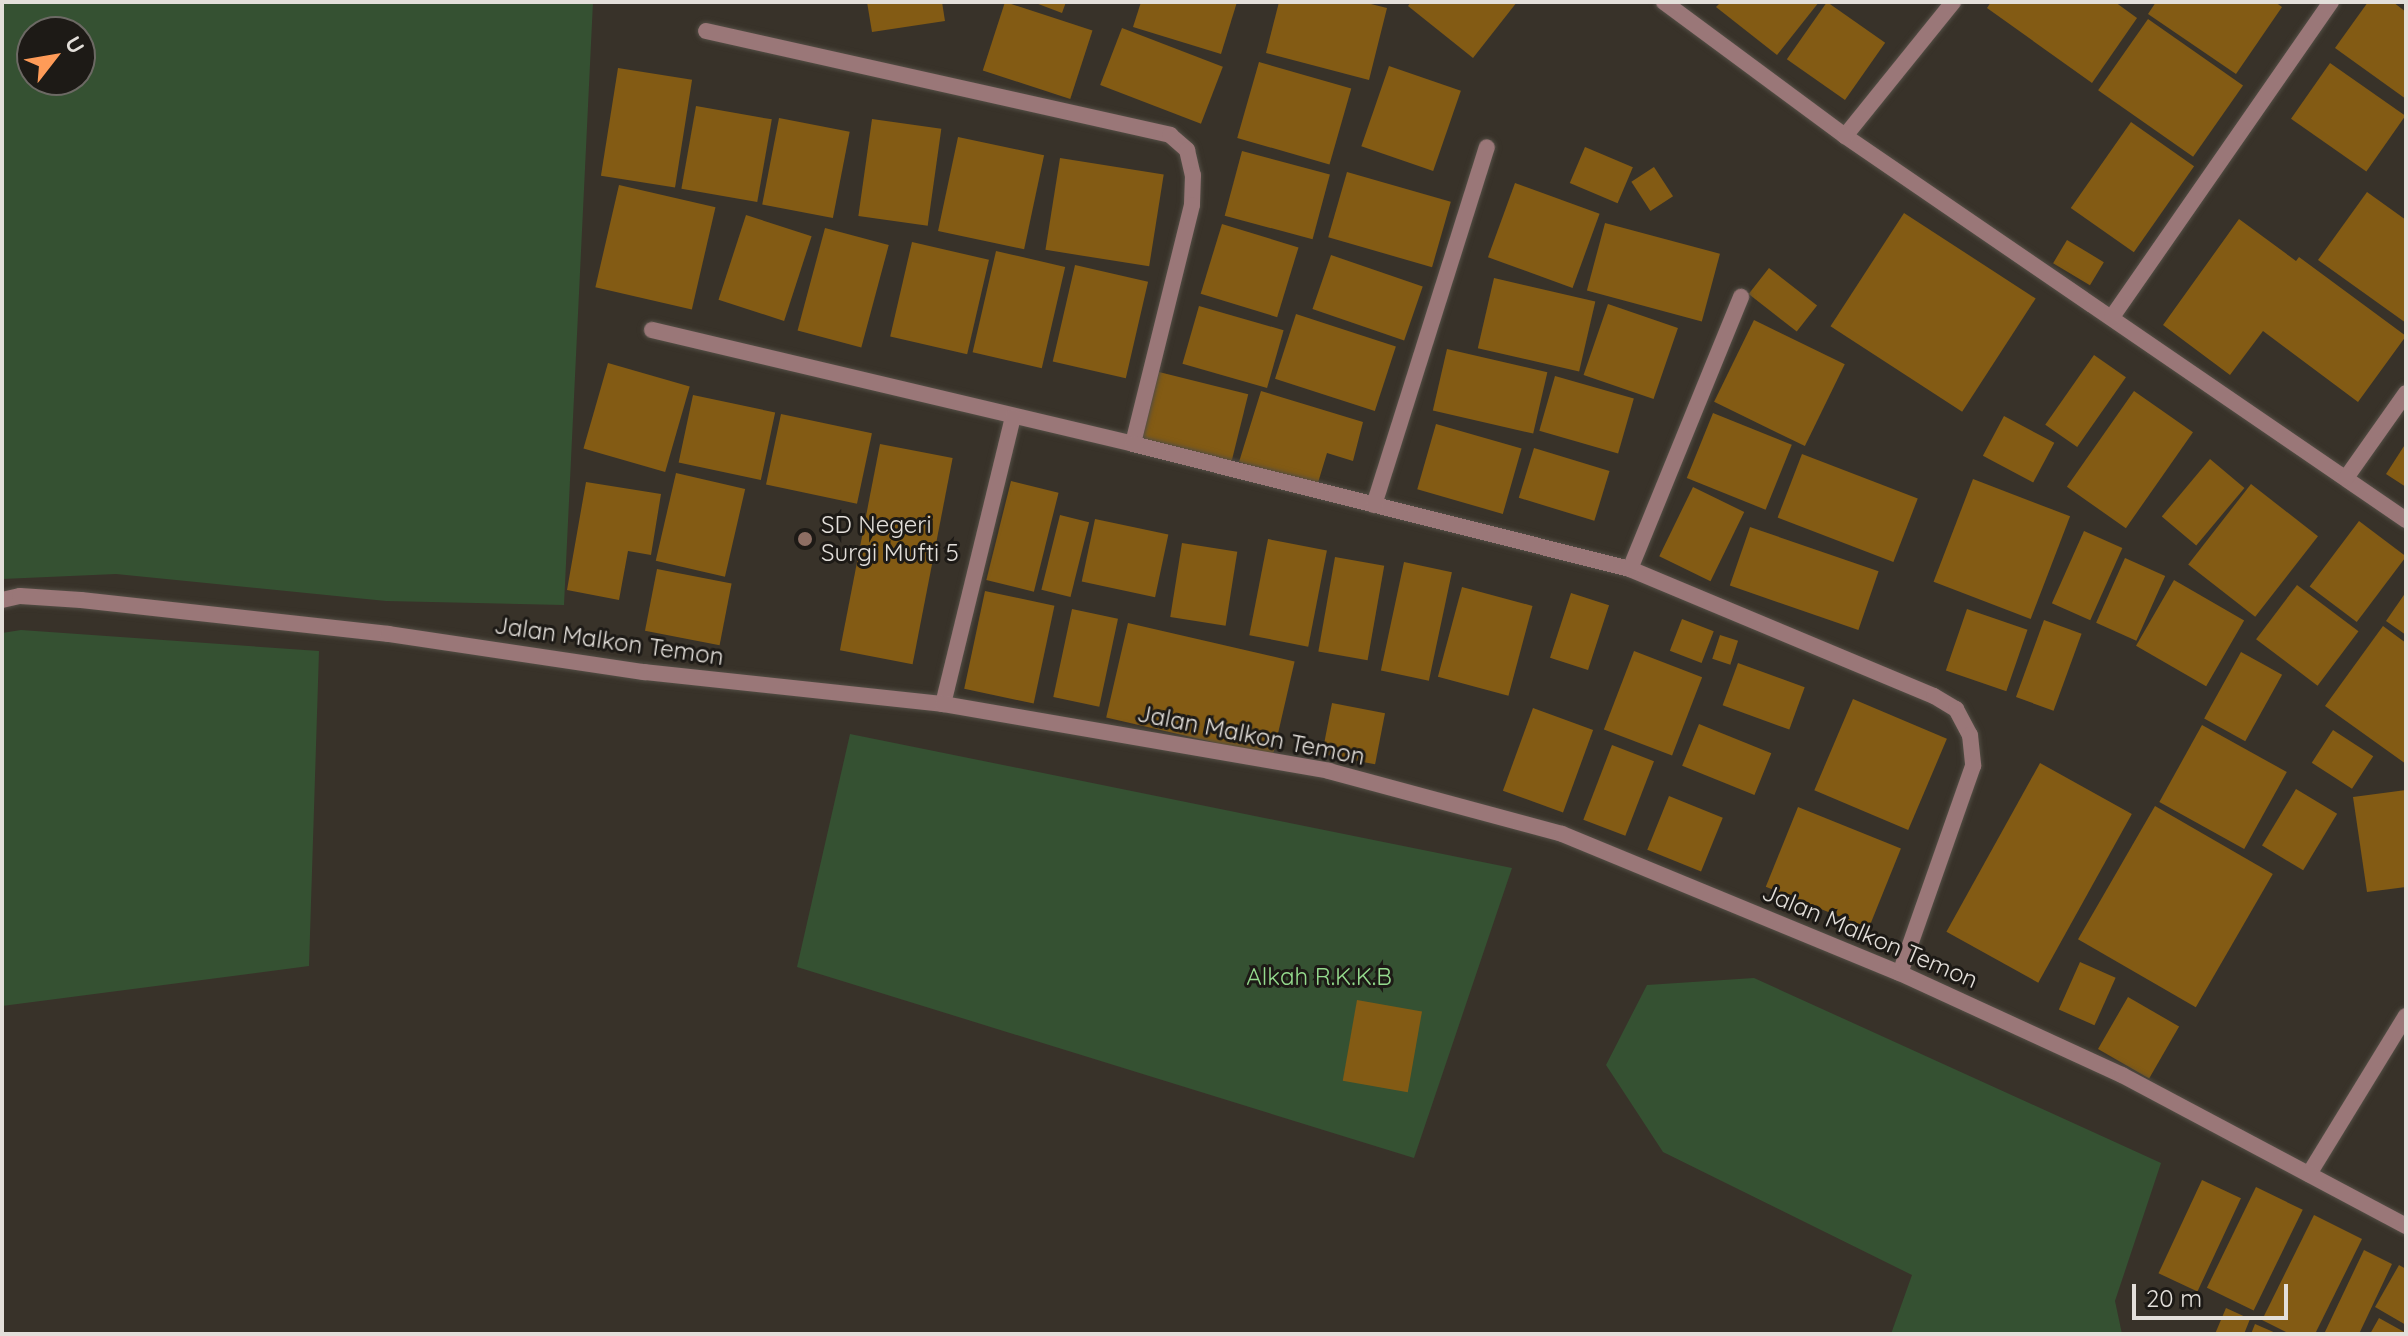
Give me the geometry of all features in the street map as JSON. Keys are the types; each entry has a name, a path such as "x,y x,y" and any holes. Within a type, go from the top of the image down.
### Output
{"street":[{"path":"1664,2 1845,136 2406,520"},
{"path":"1845,136 1953,2"},
{"path":"2112,317 2331,2"},
{"path":"706,31 1170,135 1187,150 1193,175 1192,205 1133,444"},
{"path":"1374,505 1487,147"},
{"path":"1630,569 1741,297"},
{"path":"652,330 1133,444 1630,569 1919,690 1956,709 1970,735 1973,766 1900,973"},
{"path":"2346,478 2406,393"},
{"path":"943,704 1013,417"},
{"name":"Jalan Malkon Temon","path":"2,600 20,596 81,600 389,634 644,672 943,704 1329,771 1562,834 1900,973 2122,1075 2406,1226"},
{"path":"2309,1174 2406,1016"}],"green space":[{"path":"2,2 593,2 564,605 386,601 116,574 2,579"},
{"path":"21,630 319,651 309,966 2,1006 2,633"},
{"name":"Alkah R.K.K.B","path":"850,734 1512,868 1414,1158 797,967"},
{"path":"1754,978 2161,1163 2115,1301 2122,1334 1891,1334 1912,1275 1663,1152 1606,1065 1647,985"}],"building":[{"path":"867,2 942,2 945,21 872,32"},
{"path":"1005,2 1092,30 1070,99 983,70"},
{"path":"1033,2 1066,2 1062,13"},
{"path":"1141,2 1237,2 1221,54 1133,27"},
{"path":"1279,2 1363,2 1387,8 1369,80 1266,53"},
{"path":"1411,2 1517,2 1473,58 1408,6"},
{"path":"1721,2 1819,2 1777,55 1716,7"},
{"path":"1827,2 1885,43 1845,100 1787,59"},
{"path":"1991,2 2115,2 2137,18 2092,83 1987,8"},
{"path":"2156,2 2275,2 2282,7 2236,74 2148,14"},
{"path":"2368,2 2393,2 2406,12 2406,99 2335,48"},
{"path":"2148,19 2243,86 2193,157 2098,90"},
{"path":"1122,28 1223,67 1201,124 1100,85"},
{"path":"1259,62 1351,88 1330,164 1237,138"},
{"path":"2330,63 2405,116 2366,171 2291,119"},
{"path":"1389,66 1461,91 1433,171 1361,146"},
{"path":"618,68 692,80 675,187 601,176"},
{"path":"696,106 772,119 757,202 681,189"},
{"path":"779,118 850,132 833,218 762,204"},
{"path":"872,119 941,129 928,226 858,216"},
{"path":"2131,122 2194,166 2134,252 2071,208"},
{"path":"958,137 1044,155 1024,249 938,231"},
{"path":"1585,147 1633,167 1618,203 1570,183"},
{"path":"1242,151 1330,175 1313,239 1225,216"},
{"path":"1060,158 1164,174 1149,266 1045,250"},
{"path":"1654,167 1673,196 1650,211 1631,182"},
{"path":"1347,172 1451,202 1432,267 1328,237"},
{"path":"1515,183 1600,214 1573,288 1488,257"},
{"path":"619,185 715,207 692,310 595,287"},
{"path":"2367,192 2406,220 2406,323 2318,260"},
{"path":"1904,213 2036,299 1962,412 1830,326"},
{"path":"746,215 812,236 784,321 718,300"},
{"path":"2239,219 2296,261 2299,257 2406,336 2358,402 2263,331 2230,375 2163,325"},
{"path":"1605,223 1720,254 1702,321 1587,291"},
{"path":"1222,224 1299,247 1277,317 1201,294"},
{"path":"825,228 889,245 861,347 798,330"},
{"path":"2067,240 2104,262 2090,285 2053,263"},
{"path":"912,242 989,260 967,354 890,337"},
{"path":"996,251 1065,267 1042,368 973,352"},
{"path":"1331,255 1423,287 1404,340 1312,309"},
{"path":"1075,265 1148,282 1126,378 1053,361"},
{"path":"1769,268 1817,306 1797,332 1749,294"},
{"path":"1494,278 1595,301 1579,372 1478,348"},
{"path":"1608,304 1678,328 1654,399 1584,375"},
{"path":"1199,306 1284,330 1267,388 1182,364"},
{"path":"1296,314 1396,346 1375,411 1275,379"},
{"path":"1754,320 1845,364 1805,446 1714,402"},
{"path":"1447,349 1547,372 1533,434 1433,410"},
{"path":"2094,355 2126,377 2077,447 2045,425"},
{"path":"608,363 690,386 665,472 583,449"},
{"path":"1159,372 1248,394 1231,462 1142,440"},
{"path":"1555,376 1634,399 1618,453 1539,431"},
{"path":"1261,391 1363,422 1353,461 1327,453 1317,486 1239,462"},
{"path":"2134,391 2193,432 2126,528 2067,487"},
{"path":"693,395 775,412 761,480 679,462"},
{"path":"1713,413 1792,445 1766,510 1687,478"},
{"path":"781,414 872,433 857,504 766,484"},
{"path":"2004,416 2054,443 2033,482 1983,456"},
{"path":"1436,424 1522,449 1503,514 1417,489"},
{"path":"2406,443 2406,487 2386,474"},
{"path":"880,444 953,458 913,664 840,650"},
{"path":"1534,448 1610,471 1594,521 1519,498"},
{"path":"1802,454 1918,498 1893,562 1778,517"},
{"path":"2210,459 2244,488 2196,545 2162,516"},
{"path":"676,473 745,489 725,577 656,561"},
{"path":"1973,479 2070,516 2031,619 1934,582"},
{"path":"1011,481 1059,493 1034,592 986,580"},
{"path":"586,482 661,494 651,555 628,551 619,600 567,590"},
{"path":"2251,484 2318,536 2255,617 2188,564"},
{"path":"1693,487 1744,512 1710,581 1659,556"},
{"path":"1060,515 1089,522 1070,597 1041,590"},
{"path":"1095,519 1168,535 1155,597 1082,582"},
{"path":"2359,521 2406,557 2357,622 2310,586"},
{"path":"1750,527 1879,571 1858,630 1730,586"},
{"path":"2084,531 2122,548 2090,620 2052,603"},
{"path":"1268,539 1327,550 1308,647 1249,635"},
{"path":"1182,543 1237,552 1226,626 1170,617"},
{"path":"1335,557 1384,566 1368,660 1318,652"},
{"path":"2125,558 2165,576 2136,641 2096,623"},
{"path":"1404,562 1452,572 1429,681 1381,671"},
{"path":"657,569 732,584 720,645 645,631"},
{"path":"2174,580 2244,621 2206,686 2136,646"},
{"path":"2297,585 2358,631 2318,686 2256,639"},
{"path":"1462,587 1533,606 1508,696 1438,677"},
{"path":"985,591 1054,606 1034,704 964,689"},
{"path":"2406,592 2406,635 2386,621"},
{"path":"1571,593 1609,605 1588,670 1550,658"},
{"path":"1072,609 1118,619 1099,707 1053,697"},
{"path":"1967,609 2028,630 2006,691 1946,670"},
{"path":"1682,619 1714,631 1702,663 1670,651"},
{"path":"2044,620 2082,634 2054,711 2016,697"},
{"path":"1128,623 1295,661 1273,756 1106,718"},
{"path":"2383,626 2406,643 2406,764 2325,706"},
{"path":"1720,635 1738,641 1730,665 1712,659"},
{"path":"1634,651 1702,677 1672,756 1604,729"},
{"path":"2241,652 2282,675 2245,741 2204,718"},
{"path":"1738,663 1805,687 1789,730 1723,705"},
{"path":"1853,699 1947,739 1908,830 1814,790"},
{"path":"1332,703 1385,713 1375,764 1322,754"},
{"path":"1533,708 1593,730 1563,813 1503,791"},
{"path":"1699,724 1771,753 1754,795 1682,766"},
{"path":"2202,725 2287,772 2244,849 2159,802"},
{"path":"2333,730 2373,756 2352,789 2312,763"},
{"path":"1612,745 1654,761 1625,836 1583,820"},
{"path":"2040,763 2132,814 2038,983 1946,932"},
{"path":"2296,789 2337,814 2303,870 2262,846"},
{"path":"2406,790 2406,887 2367,892 2353,797"},
{"path":"1669,796 1723,818 1701,872 1647,850"},
{"path":"2155,806 2273,874 2196,1007 2078,939"},
{"path":"1798,807 1901,849 1869,928 1766,887"},
{"path":"2080,962 2116,978 2094,1025 2059,1010"},
{"path":"2128,997 2179,1026 2149,1078 2098,1049"},
{"path":"1357,1000 1422,1011 1408,1092 1343,1081"},
{"path":"2202,1180 2241,1198 2197,1292 2158,1273"},
{"path":"2256,1187 2303,1210 2254,1310 2207,1288"},
{"path":"2314,1215 2362,1239 2315,1334 2290,1334 2262,1320"},
{"path":"2364,1250 2392,1264 2359,1334 2324,1334"},
{"path":"2399,1265 2406,1269 2406,1325 2375,1307"},
{"path":"2226,1308 2250,1319 2244,1334 2215,1334"},
{"path":"2379,1318 2406,1333 2406,1334 2370,1334"},
{"path":"2255,1324 2278,1334 2251,1334"}],"place":[{"name":"SD Negeri Surgi Mufti 5","path":"805,539"}]}
